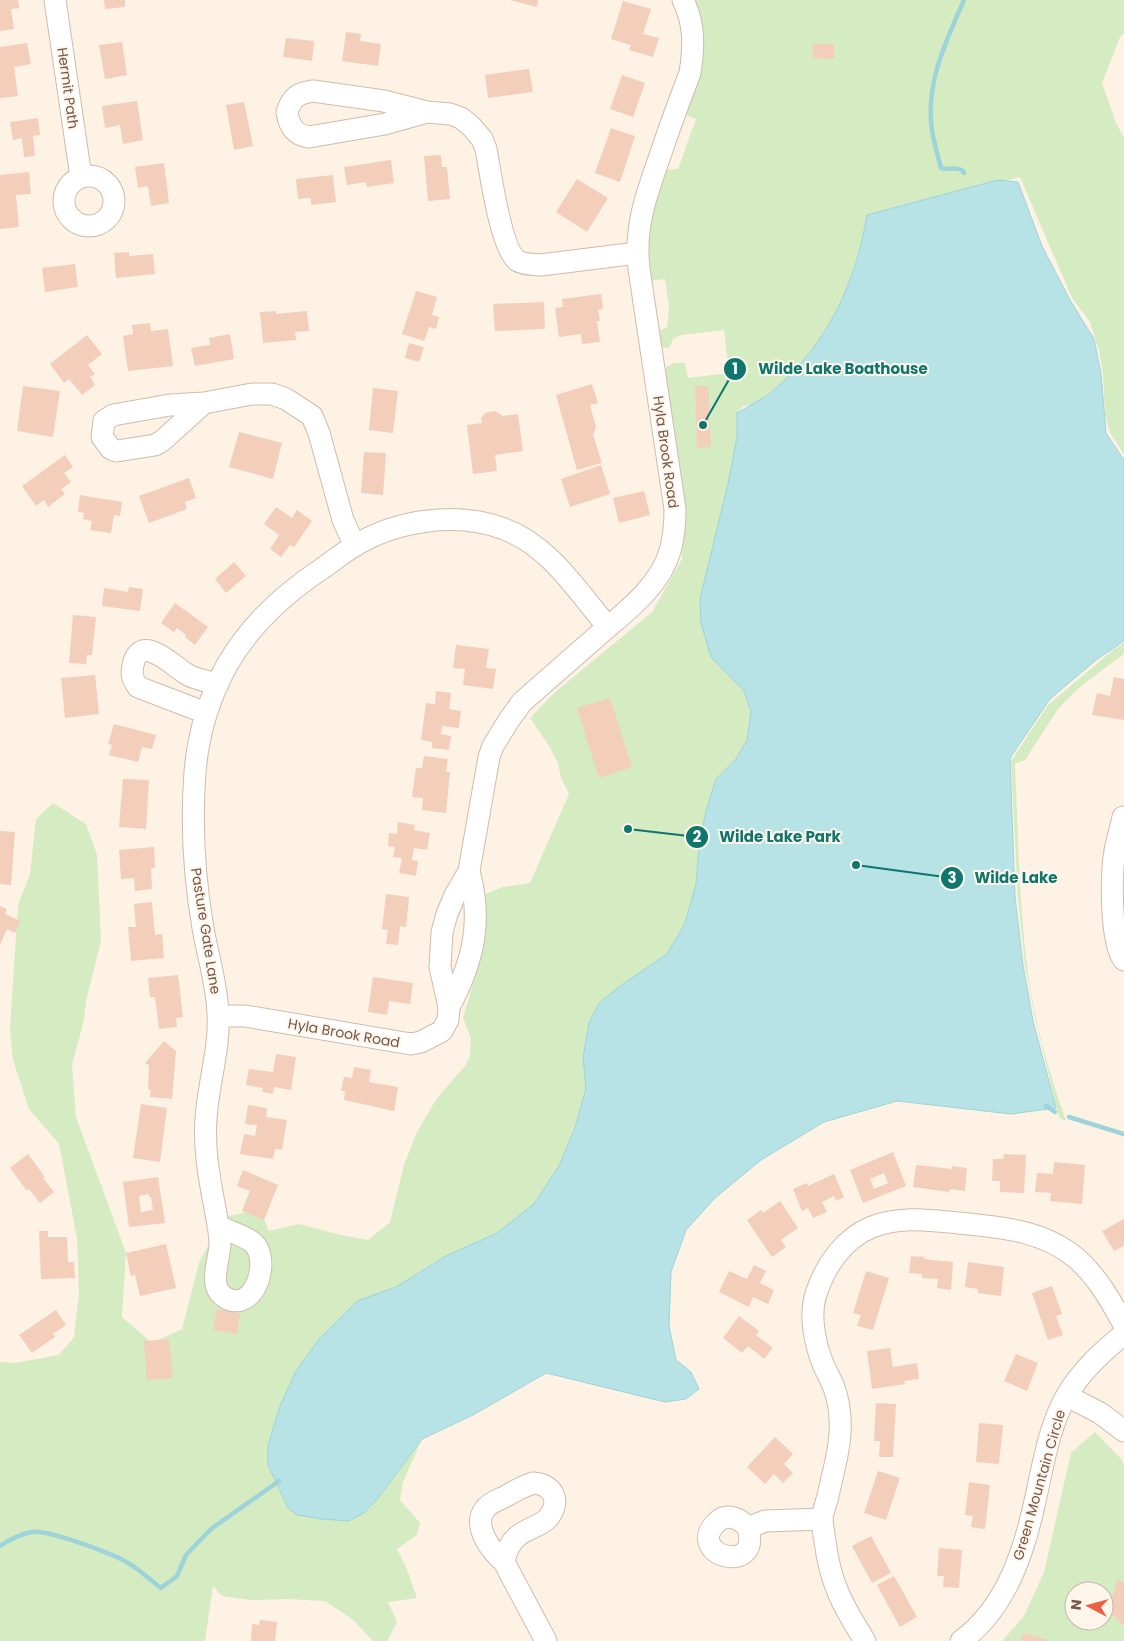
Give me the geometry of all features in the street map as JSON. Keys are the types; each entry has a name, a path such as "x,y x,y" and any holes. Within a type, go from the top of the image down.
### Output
{"street":[{"name":"Hermit Path","path":"55,0 82,177"},
{"name":"Hyla Brook Road","path":"219,1016 245,1016 411,1044 421,1042 442,1031 448,1020 449,1007 440,967 442,932 455,895 469,871 485,772 494,746 522,702 647,591 661,571 670,552 676,509 637,253 641,212 690,73 692,28 690,17 682,0"},
{"path":"427,112 386,124 309,137 302,136 291,127 287,112 294,97 302,92 313,91 384,100 427,112 450,114 462,118 478,132 486,149 505,240 512,256 517,261 541,264 637,253"},
{"path":"204,403 252,394 272,394 286,399 312,416 320,433 343,520 355,546"},
{"name":"Pasture Gate Lane","path":"218,1226 213,1207 206,1158 205,1124 217,1045 219,1016 217,991 203,931 196,883 193,842 196,769 200,739 206,713 228,664 262,618 300,583 355,546 395,529 414,523 435,520 482,523 505,529 523,538 542,552 561,571 608,627"},
{"path":"206,713 138,687 133,680 134,662 138,654 144,651 153,651 185,673 195,678 218,684"},
{"path":"1123,817 1115,850 1113,894 1116,942 1119,954 1124,960"},
{"name":"Hyla Brook Road","path":"449,1007 466,970 475,936 475,899 469,871"},
{"path":"866,1641 845,1610 836,1589 829,1569 822,1519 836,1460 840,1433 838,1402 833,1385 823,1365 813,1322 815,1296 823,1275 836,1254 852,1239 871,1227 891,1221 917,1219 1005,1227 1026,1232 1043,1238 1076,1258 1107,1294 1124,1325"},
{"name":"Green Mountain Circle","path":"961,1641 973,1632 994,1607 1010,1580 1028,1529 1054,1423 1067,1396 1081,1374 1102,1352 1124,1334"},
{"path":"1067,1396 1100,1413 1124,1430"},
{"path":"748,1528 765,1521 822,1519"},
{"path":"504,1562 546,1641"}],"green space":[{"path":"693,0 1124,0 1124,33 1120,37 1102,83 1116,123 1124,138 1124,454 1110,433 1105,414 1103,374 1099,351 1090,322 1072,298 1020,177 867,215 852,275 835,313 814,348 786,383 755,403 743,406 737,413 737,437 713,548 711,657 744,691 751,712 747,740 736,759 716,779 706,811 699,846 696,884 685,923 667,954 646,969 583,1057 586,1088 575,1128 559,1166 534,1205 497,1233 446,1256 396,1287 357,1301 296,1371 280,1406 268,1446 268,1465 288,1508 298,1515 349,1521 365,1512 379,1497 422,1439 403,1482 400,1500 420,1523 417,1535 397,1549 406,1567 417,1598 388,1602 397,1622 387,1641 373,1641 352,1619 325,1601 250,1600 222,1596 213,1586 205,1641 0,1641 0,1362 15,1363 59,1355 74,1337 79,1293 77,1238 59,1144 29,1109 13,1060 10,1029 18,905 30,874 36,819 53,803 86,824 97,855 101,941 72,1065 76,1117 126,1253 122,1317 152,1343 182,1329 199,1263 223,1217 249,1212 264,1219 269,1231 299,1224 368,1240 390,1222 404,1165 417,1132 437,1098 465,1066 470,1056 471,1038 463,1018 483,949 485,894 503,887 530,883 569,794 561,778 558,763 530,718 553,694 652,612 682,559 683,517 665,384 666,367 674,363 685,363 688,378 729,373 724,330 681,335 673,339 669,348 660,347 658,332 667,327 669,308 665,279 649,281 645,247 663,170 678,169 696,119 683,114"},
{"path":"1124,643 1124,654 1081,686 1058,709 1025,760 1015,764 1020,890 1027,966 1042,1044 1066,1121 1059,1118 1034,1013 1025,965 1018,899 1011,761 1048,705"},
{"path":"1095,1432 1122,1460 1124,1466 1124,1641 1002,1641 1024,1616 1044,1572 1071,1453"}],"water":[{"path":"998,180 1018,182 1042,246 1070,300 1094,339 1101,374 1106,433 1124,460 1124,641 1096,660 1050,699 1010,758 1015,897 1023,965 1033,1021 1056,1108 1011,1114 897,1101 824,1122 761,1160 715,1198 686,1230 671,1272 669,1326 676,1360 691,1372 699,1389 686,1399 665,1402 546,1373 473,1415 422,1439 379,1497 365,1512 349,1521 297,1515 288,1508 268,1465 268,1446 280,1406 296,1371 320,1338 357,1301 396,1287 446,1256 497,1233 534,1204 559,1166 575,1128 586,1088 583,1057 589,1023 599,1003 667,954 685,923 696,884 699,846 706,811 716,779 736,759 747,740 751,712 744,691 711,657 701,623 700,599 728,484 737,437 737,413 776,388 811,351 825,331 847,287 862,240 867,215"}],"building":[{"path":"0,0 18,0 19,8 11,9 14,29 0,31"},
{"path":"104,0 125,0 125,7 105,9"},
{"path":"510,0 538,0 537,7"},
{"path":"623,1 651,9 643,34 659,38 653,57 629,50 631,45 611,39"},
{"path":"346,32 361,34 360,41 381,44 378,66 342,61"},
{"path":"286,38 314,41 312,61 283,57"},
{"path":"122,42 127,75 105,79 99,45"},
{"path":"27,43 31,64 14,67 18,96 0,98 0,47"},
{"path":"813,44 834,44 834,59 813,58"},
{"path":"529,69 533,92 488,98 485,75"},
{"path":"622,75 645,83 633,117 610,109"},
{"path":"137,101 143,140 123,144 120,125 105,128 102,106"},
{"path":"244,102 253,146 234,150 226,105"},
{"path":"38,118 40,135 33,136 35,156 24,157 22,138 13,140 10,122"},
{"path":"611,128 635,136 620,182 595,173"},
{"path":"441,155 442,167 447,167 450,199 428,201 424,156"},
{"path":"391,160 394,183 367,187 366,182 347,185 344,167"},
{"path":"164,163 169,203 151,206 148,186 138,188 135,167"},
{"path":"29,172 31,194 16,195 19,227 0,229 0,175"},
{"path":"333,175 336,202 311,205 311,198 298,199 296,179"},
{"path":"577,179 608,198 587,232 556,212"},
{"path":"129,252 129,256 153,254 155,274 116,278 114,253"},
{"path":"75,264 78,287 45,292 42,268"},
{"path":"416,291 437,297 432,315 439,317 436,329 429,327 424,341 402,334"},
{"path":"601,294 603,309 598,310 600,321 597,321 600,342 582,344 581,334 559,337 555,308 563,307 562,299"},
{"path":"544,302 545,329 495,331 493,304"},
{"path":"276,311 276,314 307,311 309,331 295,332 296,340 263,343 260,312"},
{"path":"150,323 151,331 168,329 173,366 128,371 123,336 133,334 132,325"},
{"path":"230,334 234,359 195,366 191,348 210,345 209,338"},
{"path":"87,335 102,354 88,365 95,374 90,377 95,385 82,395 69,379 64,383 50,364"},
{"path":"409,343 424,347 419,362 405,358"},
{"path":"592,384 598,403 590,405 596,427 593,435 602,463 577,470 556,395"},
{"path":"23,386 60,391 53,437 17,431"},
{"path":"695,386 708,386 711,447 697,448"},
{"path":"373,388 398,391 393,433 369,430"},
{"path":"495,411 503,416 518,414 523,451 495,455 497,471 473,474 467,425 482,423 481,418 485,413"},
{"path":"239,432 282,443 273,479 229,467"},
{"path":"364,452 386,453 383,495 361,493"},
{"path":"65,455 73,467 64,473 71,482 61,489 65,494 48,507 44,500 36,506 22,486"},
{"path":"601,465 610,494 570,507 561,479"},
{"path":"189,478 196,498 185,502 187,509 149,523 139,496"},
{"path":"644,491 650,515 619,523 613,498"},
{"path":"80,495 122,502 120,516 114,515 111,533 90,530 92,521 83,519 84,513 78,512"},
{"path":"276,507 292,518 297,510 312,521 294,547 290,545 281,557 270,549 279,535 264,524"},
{"path":"234,562 246,576 226,593 215,579"},
{"path":"129,587 143,589 140,611 102,606 104,588 128,592"},
{"path":"175,603 208,627 195,645 177,628 174,632 161,623"},
{"path":"73,615 96,617 92,655 87,655 86,664 69,663"},
{"path":"456,645 489,649 486,668 496,669 493,689 463,685 465,669 453,668"},
{"path":"95,675 99,714 65,718 61,678"},
{"path":"1114,677 1124,679 1124,720 1092,715 1097,693 1110,696"},
{"path":"436,691 451,693 449,709 461,711 459,728 442,726 441,734 451,736 449,750 432,748 432,742 421,740 426,703 435,704"},
{"path":"610,698 632,767 599,778 577,708"},
{"path":"114,724 156,735 152,749 142,747 138,762 109,755 112,745 108,744"},
{"path":"424,756 448,759 446,772 450,772 446,813 422,810 423,798 412,797 416,768 422,768"},
{"path":"123,779 149,780 146,829 119,827"},
{"path":"398,822 415,825 414,830 430,833 427,850 414,848 412,860 418,861 416,876 399,873 402,858 393,857 395,847 388,846 389,833 397,834"},
{"path":"0,831 15,832 11,885 0,884"},
{"path":"154,847 155,868 151,868 152,889 135,891 134,878 121,879 119,850"},
{"path":"386,894 409,897 406,927 400,926 398,945 386,944 388,930 382,929"},
{"path":"152,902 155,935 162,934 164,958 131,961 128,927 136,927 134,904"},
{"path":"0,906 7,909 5,914 20,921 15,933 7,929 0,945"},
{"path":"178,975 183,1017 176,1018 177,1027 159,1029 155,997 150,997 148,978"},
{"path":"373,977 413,983 410,1004 389,1001 387,1015 368,1012"},
{"path":"164,1041 176,1051 172,1099 150,1097 151,1090 148,1089 149,1065 145,1063"},
{"path":"276,1054 296,1057 291,1090 274,1087 273,1094 262,1092 263,1088 246,1085 249,1069 273,1072"},
{"path":"354,1067 371,1070 369,1082 398,1087 394,1111 344,1100 345,1091 341,1091 344,1077 352,1078"},
{"path":"141,1104 167,1108 160,1162 133,1158"},
{"path":"248,1105 267,1108 266,1117 287,1120 282,1150 275,1149 273,1159 240,1154 244,1134 255,1136 257,1125 245,1124"},
{"path":"893,1152 906,1186 863,1203 850,1170","holes":["884,1173 888,1183 874,1189 870,1179"]},
{"path":"28,1154 54,1192 40,1203 29,1189 27,1191 10,1168"},
{"path":"1004,1154 1026,1155 1024,1193 1000,1192 1000,1181 992,1181 993,1159 1003,1159"},
{"path":"1054,1162 1085,1165 1082,1204 1050,1201 1051,1193 1035,1192 1037,1173 1053,1174"},
{"path":"916,1165 952,1169 952,1166 967,1168 965,1191 950,1189 949,1192 913,1187"},
{"path":"243,1170 278,1185 264,1220 242,1211 250,1191 237,1186"},
{"path":"834,1174 844,1197 836,1201 834,1196 822,1202 827,1212 813,1218 808,1208 802,1211 793,1189 807,1183 808,1186"},
{"path":"158,1177 165,1223 129,1227 123,1182","holes":["149,1194 149,1197 151,1197 153,1210 141,1212 139,1196"]},
{"path":"780,1201 798,1228 781,1240 786,1247 772,1257 747,1220 761,1210 763,1213"},
{"path":"1124,1219 1124,1246 1114,1251 1102,1231"},
{"path":"39,1231 48,1231 48,1237 67,1237 68,1262 74,1262 75,1278 41,1279"},
{"path":"166,1244 176,1288 140,1296 135,1275 131,1276 126,1253"},
{"path":"911,1256 953,1262 951,1290 937,1288 938,1279 922,1278 922,1274 909,1273"},
{"path":"968,1262 1004,1267 1001,1296 978,1293 978,1289 965,1287"},
{"path":"754,1265 766,1271 760,1283 774,1290 768,1304 753,1297 749,1307 719,1292 729,1271 747,1279"},
{"path":"866,1271 889,1278 873,1330 857,1326 861,1315 853,1313"},
{"path":"1052,1286 1062,1314 1056,1316 1063,1335 1048,1340 1032,1293"},
{"path":"217,1309 240,1314 237,1334 213,1330"},
{"path":"56,1310 66,1325 53,1334 55,1337 32,1353 19,1335"},
{"path":"739,1316 759,1331 756,1335 773,1348 764,1359 748,1346 742,1353 723,1338"},
{"path":"169,1339 173,1378 147,1380 144,1341"},
{"path":"890,1348 893,1367 917,1363 919,1379 904,1381 905,1384 872,1389 867,1351"},
{"path":"1016,1354 1038,1363 1027,1391 1004,1381"},
{"path":"876,1403 896,1404 893,1457 879,1457 880,1441 874,1441"},
{"path":"979,1423 1003,1425 999,1464 976,1462"},
{"path":"775,1437 793,1454 784,1464 793,1473 783,1483 774,1474 765,1484 747,1467"},
{"path":"878,1471 900,1478 886,1520 864,1513"},
{"path":"969,1482 990,1485 985,1529 971,1527 973,1516 965,1515"},
{"path":"871,1536 891,1573 872,1583 852,1546"},
{"path":"939,1548 962,1550 959,1588 943,1587 944,1576 937,1576"},
{"path":"894,1576 917,1617 900,1627 877,1585"},
{"path":"1117,1580 1124,1582 1124,1626 1114,1616 1114,1592"},
{"path":"260,1620 277,1622 275,1641 251,1641 252,1624 259,1625"},
{"path":"1023,1633 1048,1640 1048,1641 1021,1641"}],"waterway":[{"path":"964,0 950,31 934,79 931,113 933,135 941,168 959,169 964,173"},
{"path":"1046,1106 1055,1112"},
{"path":"1069,1117 1124,1134"},
{"path":"0,1546 32,1532 63,1537 123,1560 161,1588 177,1576 186,1555 211,1529 279,1481"}],"place":[{"name":"Wilde Lake Boathouse","path":"703,425"},
{"name":"Wilde Lake Park","path":"628,829"},
{"name":"Wilde Lake","path":"856,865"}]}
